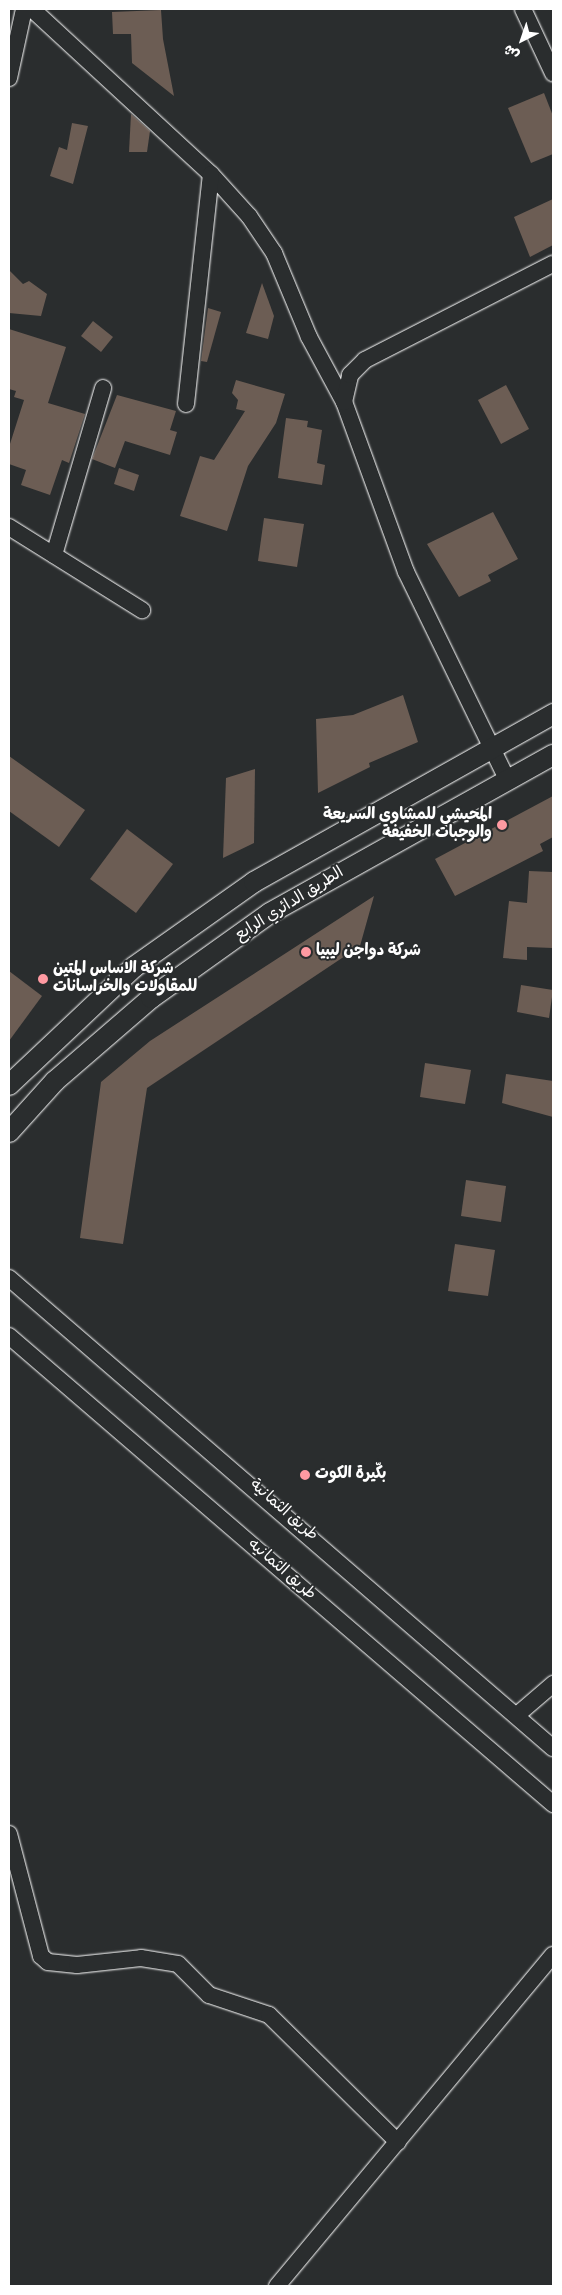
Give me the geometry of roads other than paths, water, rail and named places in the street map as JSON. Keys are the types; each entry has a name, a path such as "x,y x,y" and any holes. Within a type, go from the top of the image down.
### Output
{"main road":[{"path":"9,1085 134,968 254,882 553,714"},
{"name":"الطريق الدائري الرابع","path":"9,1132 55,1081 152,998 262,918 507,779 553,755"}],"street":[{"path":"9,78 24,9"},
{"path":"32,9 211,174 274,253 309,337 344,402 406,572 507,779"},
{"path":"523,9 553,74"},
{"path":"186,404 211,174"},
{"path":"344,402 350,375 365,360 553,264"},
{"path":"54,555 103,388"},
{"path":"9,527 142,610"},
{"name":"طريق الثمانية","path":"9,1278 553,1748"},
{"name":"طريق الثمانيه","path":"9,1336 553,1804"},
{"path":"517,1715 553,1684"},
{"path":"9,1834 40,1956 48,1962 77,1965 141,1958 178,1964 209,1995 269,2015 398,2142"},
{"path":"277,2286 553,1955"}],"place":[{"name":"المحيشي للمشاوي السريعة والوجبات الخفيفة","path":"502,825"},
{"name":"شركة دواجن ليبيا","path":"306,952"},
{"name":"شركة الاساس المتين للمقاولات والخراسانات","path":"43,979"},
{"name":"بكّيرة الكوت","path":"305,1475"}]}
